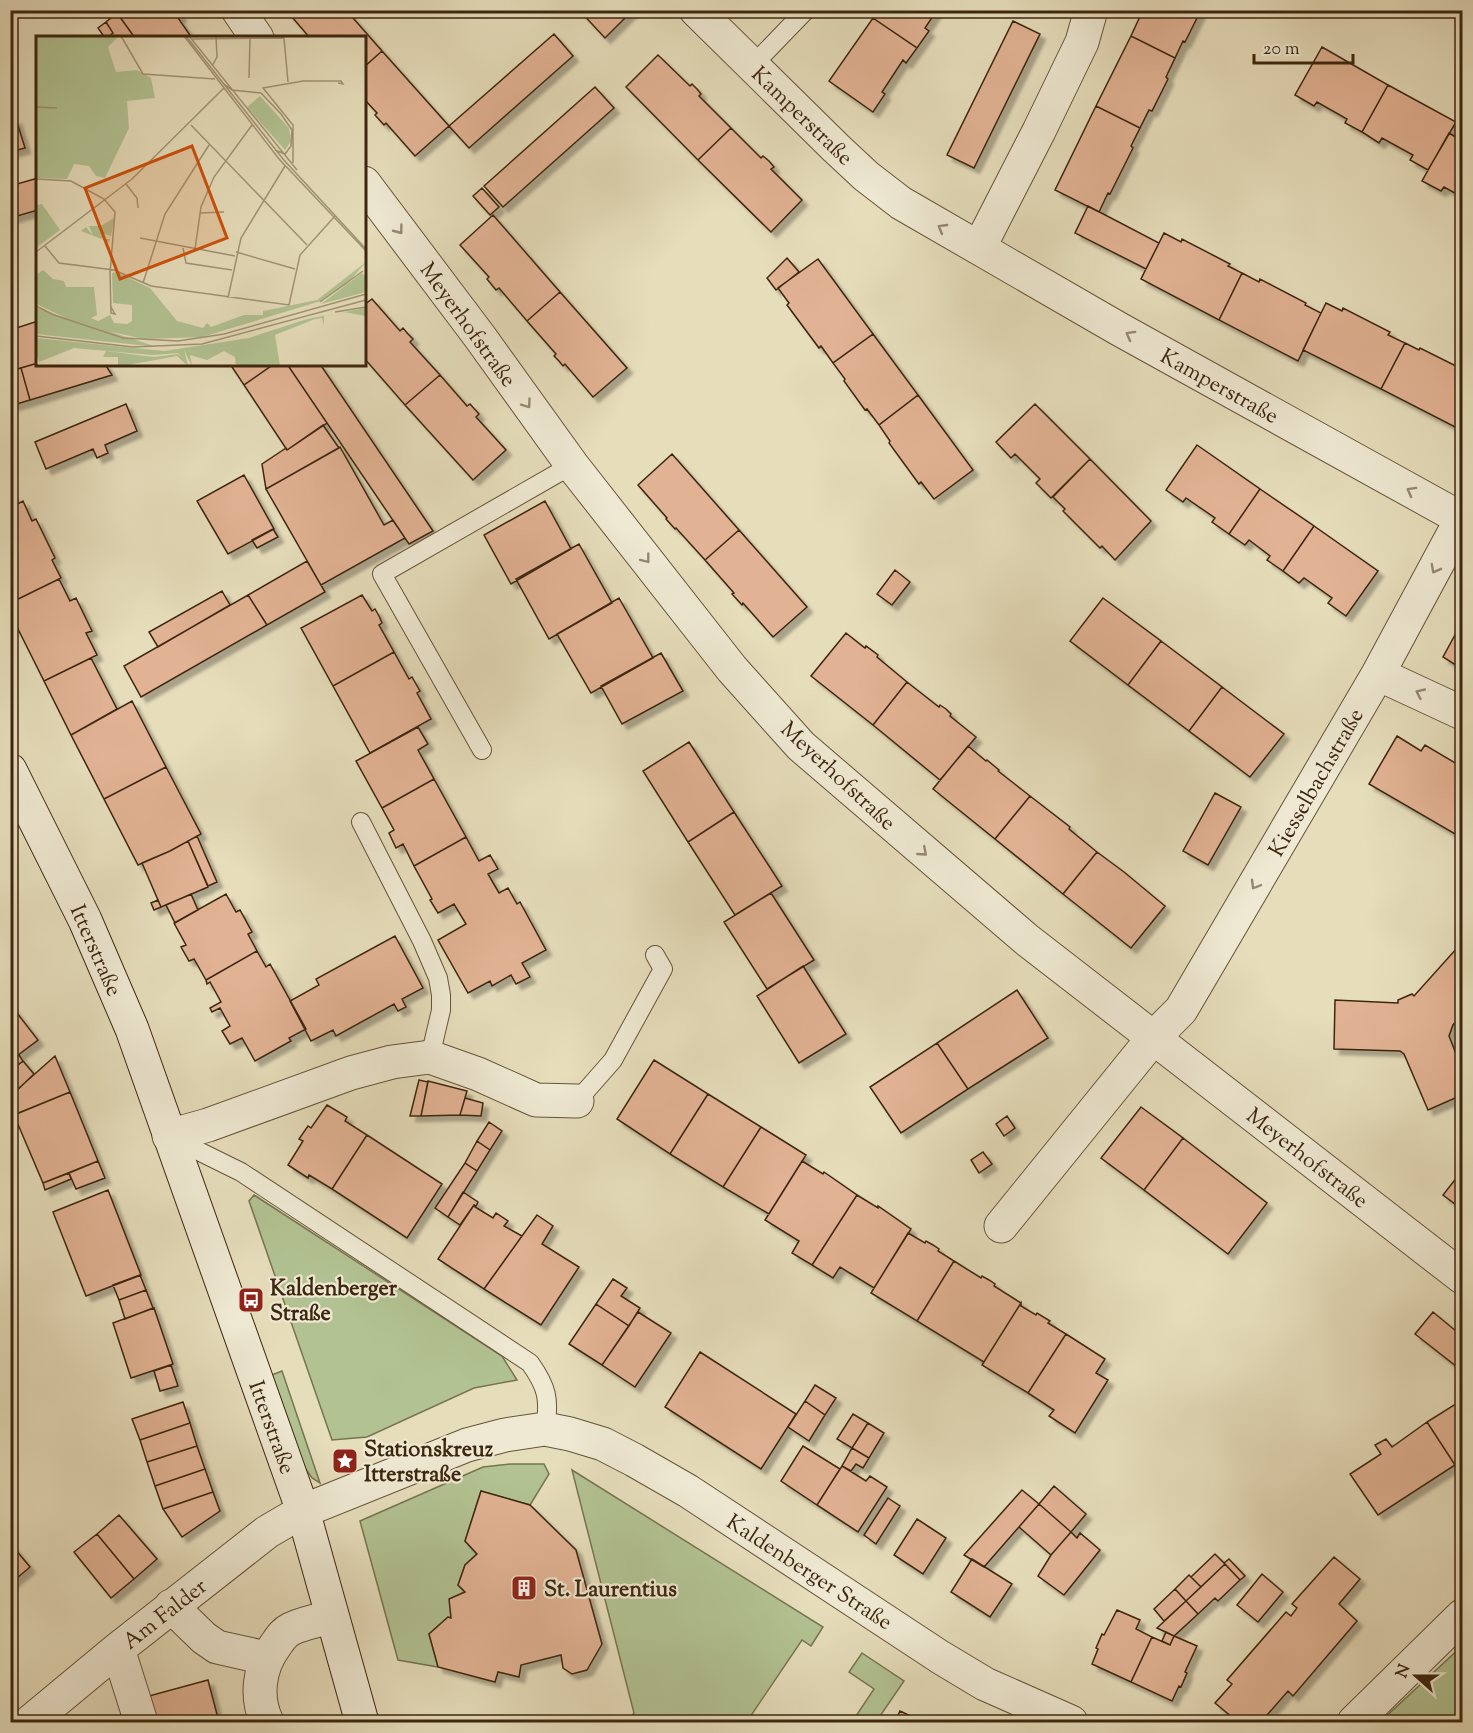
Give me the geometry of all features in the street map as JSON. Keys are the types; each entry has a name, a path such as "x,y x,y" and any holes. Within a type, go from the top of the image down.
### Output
{"street":[{"path":"238,10 256,36"},
{"name":"Kamperstraße","path":"696,10 866,176 901,204 1119,329 1462,518"},
{"path":"979,248 1082,42 1091,10"},
{"name":"Meyerhofstraße","path":"366,186 572,465 732,669 801,746 1026,939 1462,1277"},
{"name":"Kiesselbachstraße","path":"1154,1037 1181,1010 1378,674 1462,518"},
{"path":"1378,674 1462,713"},
{"name":"Itterstraße","path":"10,770 90,931 132,1029 303,1511 362,1722"},
{"path":"1001,1226 1154,1037"},
{"path":"169,1136 208,1125 351,1073 392,1062 430,1057 478,1074 536,1100 577,1101"},
{"name":"Kaldenberger Straße","path":"303,1511 467,1445 505,1435 545,1429 570,1434 603,1444 688,1491 940,1657 985,1684 1071,1722"},
{"name":"Am Falder","path":"30,1722 171,1606 267,1532 303,1511"},
{"path":"171,1606 204,1638 217,1647 266,1659"},
{"path":"1354,1722 1462,1616"},
{"path":"267,1722 261,1711 260,1692 266,1659 282,1635 292,1628 332,1617"},
{"path":"118,1649 141,1722"}],"lane":[{"path":"752,66 806,10"},
{"path":"482,750 382,574 572,465"},
{"path":"362,822 422,941 438,978 441,1010 430,1057"},
{"path":"577,1101 614,1060 663,969 655,955"},
{"path":"169,1136 241,1172 530,1363 543,1382 548,1411 545,1429"}],"green space":[{"path":"254,1195 502,1356 517,1380 474,1388 367,1437 332,1440 249,1201"},
{"path":"282,1371 320,1483 312,1478 305,1468 272,1375"},
{"path":"544,1464 549,1474 530,1505 481,1491 465,1541 477,1554 465,1565 458,1585 465,1592 450,1599 451,1618 448,1617 429,1634 438,1667 398,1660 360,1521 483,1467"},
{"path":"572,1470 823,1627 811,1646 802,1640 750,1717 758,1722 626,1722 634,1713"},
{"path":"1462,1646 1462,1722 1380,1722"},
{"path":"862,1653 904,1681 876,1722 852,1722 874,1689 849,1672"}],"building":[{"path":"115,10 177,10 181,16 178,18 191,36 134,36"},
{"path":"286,10 346,10 382,51 366,65 366,36 308,36"},
{"path":"579,10 633,10 605,38"},
{"path":"878,10 937,10 925,28 929,31 917,48 873,18"},
{"path":"1143,10 1201,10 1175,58 1131,36"},
{"path":"117,13 134,36 109,36 113,33 106,22"},
{"path":"873,18 917,48 906,63 903,60 882,92 885,94 873,112 829,81"},
{"path":"1013,21 1040,34 974,168 947,155"},
{"path":"106,22 113,33 104,36 98,28"},
{"path":"554,34 573,56 469,148 449,126"},
{"path":"1131,36 1175,58 1166,77 1168,79 1152,111 1149,110 1140,128 1096,106"},
{"path":"1322,47 1388,85 1362,132 1345,123 1347,119 1317,102 1314,106 1295,95"},
{"path":"382,51 449,126 415,156 386,123 384,125 375,115 377,113 366,101 366,65"},
{"path":"658,55 690,86 692,84 697,89 701,94 699,96 731,128 698,160 626,87"},
{"path":"1388,85 1456,122 1428,170 1410,160 1413,155 1382,138 1379,143 1362,132"},
{"path":"595,87 614,108 503,207 484,186"},
{"path":"1096,106 1140,128 1131,146 1133,148 1099,212 1055,190"},
{"path":"16,119 25,148 10,152 10,120"},
{"path":"731,128 761,158 763,156 769,161 774,167 771,169 802,200 771,232 698,160"},
{"path":"1449,133 1462,141 1462,197 1444,187 1441,191 1422,181"},
{"path":"36,179 36,211 10,218 10,186"},
{"path":"482,188 499,207 490,215 473,196"},
{"path":"1088,206 1159,243 1146,269 1075,233"},
{"path":"493,215 560,292 527,321 499,288 496,290 487,279 489,277 460,245"},
{"path":"1164,233 1181,242 1182,239 1230,264 1228,266 1242,273 1219,320 1141,279"},
{"path":"787,258 799,272 776,290 767,278"},
{"path":"818,259 873,334 833,363 787,305 789,303 778,288"},
{"path":"1242,273 1259,282 1260,279 1321,313 1298,361 1219,320"},
{"path":"560,292 627,368 593,397 565,364 563,366 554,356 556,354 527,321"},
{"path":"372,299 400,331 403,328 413,339 410,342 440,375 405,405 366,360 366,304"},
{"path":"1326,303 1342,311 1343,308 1390,332 1388,335 1405,343 1381,389 1303,350"},
{"path":"36,322 36,364 10,371 10,330"},
{"path":"873,334 918,395 879,425 867,409 865,410 833,363"},
{"path":"1405,343 1462,369 1462,422 1459,429 1381,389"},
{"path":"36,364 36,366 106,366 112,375 30,400 21,368"},
{"path":"231,366 271,366 244,385"},
{"path":"271,366 288,366 327,423 287,450 244,385"},
{"path":"288,366 321,366 433,531 409,544"},
{"path":"21,368 30,400 10,406 10,371"},
{"path":"440,375 467,406 470,404 479,414 476,417 506,450 473,480 405,405"},
{"path":"918,395 973,470 934,499 921,482 919,484 889,443 890,441 879,425"},
{"path":"126,404 137,431 105,445 108,453 97,458 93,449 46,469 35,442"},
{"path":"1035,404 1090,459 1051,498 1036,483 1040,479 1015,454 1011,458 996,442"},
{"path":"323,425 339,448 266,489 262,464"},
{"path":"1197,445 1260,489 1229,534 1212,522 1215,518 1186,498 1183,502 1166,490"},
{"path":"340,447 384,525 393,520 405,538 321,585 266,489"},
{"path":"672,454 739,530 705,560 638,485"},
{"path":"1090,459 1151,521 1115,560 1063,511 1065,509 1053,497"},
{"path":"244,475 274,529 228,554 197,501"},
{"path":"1260,489 1314,526 1283,571 1267,560 1270,556 1249,540 1245,545 1229,534"},
{"path":"10,491 17,504 10,508"},
{"path":"23,501 32,521 36,519 55,558 52,560 61,578 10,603 10,508"},
{"path":"545,501 571,549 511,584 484,535"},
{"path":"1314,526 1378,571 1346,616 1328,603 1332,598 1304,578 1299,583 1283,571"},
{"path":"273,529 278,537 257,548 252,540"},
{"path":"739,530 807,607 773,637 732,594 734,593 705,560"},
{"path":"579,544 612,603 549,639 516,579"},
{"path":"307,561 325,592 267,625 248,595"},
{"path":"895,570 910,582 892,605 877,594"},
{"path":"59,579 70,601 76,598 92,631 86,633 97,655 44,681 10,613 10,603"},
{"path":"222,591 230,605 158,647 149,632"},
{"path":"248,595 267,625 141,697 124,666"},
{"path":"362,595 372,611 375,609 379,616 382,623 379,625 394,652 333,686 301,628"},
{"path":"619,598 653,658 591,693 557,634"},
{"path":"1103,598 1161,641 1128,685 1070,641"},
{"path":"1462,622 1462,669 1443,657"},
{"path":"846,633 878,655 877,657 907,682 873,725 811,676"},
{"path":"1161,641 1222,687 1189,731 1128,685"},
{"path":"394,652 409,679 412,677 420,691 417,693 431,719 370,753 333,686"},
{"path":"661,653 683,691 622,724 601,686"},
{"path":"91,658 117,709 71,735 44,681"},
{"path":"907,682 939,707 940,705 946,709 951,714 950,716 976,737 940,780 873,725"},
{"path":"1222,687 1284,734 1250,777 1189,731"},
{"path":"132,701 166,767 104,799 71,735"},
{"path":"418,727 428,744 418,750 434,779 382,808 356,761"},
{"path":"1397,736 1421,751 1425,745 1462,767 1462,838 1369,784"},
{"path":"689,742 734,812 688,842 643,771"},
{"path":"968,746 1030,796 995,839 933,789"},
{"path":"166,767 201,834 138,865 104,799"},
{"path":"434,779 466,837 414,866 403,844 396,848 389,833 394,830 382,808"},
{"path":"1215,793 1241,807 1208,865 1183,851"},
{"path":"1030,796 1070,827 1069,829 1097,852 1063,894 995,839"},
{"path":"734,812 782,886 735,915 688,842"},
{"path":"197,836 217,882 208,886 188,841"},
{"path":"466,837 479,861 490,855 498,869 488,874 499,893 508,888 517,904 520,902 546,950 522,963 530,977 516,984 511,975 492,986 490,981 468,993 438,940 466,924 454,904 438,913 414,866"},
{"path":"188,841 208,887 161,907 142,863"},
{"path":"1097,852 1165,906 1131,948 1063,894"},
{"path":"771,893 814,960 767,989 724,922"},
{"path":"191,894 198,910 175,923 166,905"},
{"path":"226,894 236,912 240,910 252,932 248,934 257,951 206,980 194,959 189,961 181,947 186,945 174,923"},
{"path":"158,900 161,907 154,910 151,903"},
{"path":"395,936 423,988 402,999 406,1007 398,1011 394,1004 336,1036 333,1030 311,1041 290,1001 319,985 316,979"},
{"path":"1457,948 1462,953 1462,1015 1453,1025 1449,1036 1462,1069 1462,1095 1428,1110 1404,1054 1400,1051 1334,1049 1335,1000 1398,1003 1398,1000 1412,994 1414,996"},
{"path":"257,951 266,967 270,964 306,1029 289,1038 291,1041 255,1061 242,1038 230,1044 222,1031 230,1026 220,1008 212,1012 210,1008 221,1002 210,982 207,984 206,980"},
{"path":"803,966 846,1034 799,1063 757,996"},
{"path":"1017,990 1048,1038 968,1089 937,1043"},
{"path":"10,1004 38,1040 10,1061"},
{"path":"937,1043 968,1089 901,1133 870,1087"},
{"path":"19,1055 23,1061 10,1071 10,1061"},
{"path":"55,1056 70,1092 11,1116 10,1096"},
{"path":"654,1060 708,1094 670,1154 617,1119"},
{"path":"23,1061 34,1074 12,1095 10,1071"},
{"path":"419,1080 428,1082 421,1116 410,1116"},
{"path":"428,1081 467,1091 460,1115 421,1116"},
{"path":"70,1092 98,1161 43,1183 14,1115"},
{"path":"708,1094 761,1127 723,1187 670,1154"},
{"path":"465,1098 483,1103 481,1116 460,1115"},
{"path":"327,1105 347,1117 345,1121 367,1135 332,1189 309,1175 308,1178 288,1165 303,1141 299,1139 308,1126 311,1128"},
{"path":"1141,1107 1183,1138 1144,1190 1101,1158"},
{"path":"1007,1116 1015,1128 1004,1136 996,1124"},
{"path":"489,1122 502,1131 490,1150 477,1141"},
{"path":"761,1127 806,1155 769,1214 723,1187"},
{"path":"367,1135 442,1184 407,1238 332,1189"},
{"path":"1183,1138 1267,1203 1228,1254 1144,1190"},
{"path":"477,1141 490,1150 477,1171 465,1163"},
{"path":"983,1152 992,1164 979,1173 971,1160"},
{"path":"98,1161 105,1178 76,1189 69,1173"},
{"path":"802,1161 823,1174 824,1172 857,1195 812,1265 792,1253 799,1241 765,1220"},
{"path":"465,1163 477,1171 448,1217 435,1208"},
{"path":"1461,1172 1462,1194 1455,1204 1443,1195"},
{"path":"69,1173 71,1179 45,1190 43,1183"},
{"path":"108,1190 141,1275 86,1296 53,1212"},
{"path":"463,1192 478,1202 460,1225 448,1217"},
{"path":"1462,1194 1462,1211 1455,1204"},
{"path":"857,1195 878,1208 878,1206 911,1229 874,1288 840,1267 833,1278 812,1265"},
{"path":"474,1205 493,1218 496,1213 508,1221 504,1226 522,1236 484,1289 438,1259"},
{"path":"537,1215 553,1226 542,1244 579,1267 541,1325 484,1289"},
{"path":"908,1233 933,1245 954,1261 917,1321 871,1293"},
{"path":"954,1261 981,1278 982,1276 989,1280 995,1284 994,1286 1021,1303 984,1362 917,1321"},
{"path":"140,1275 146,1290 119,1300 113,1285"},
{"path":"613,1279 627,1288 621,1296 640,1308 629,1326 596,1304"},
{"path":"146,1290 153,1308 125,1319 119,1300"},
{"path":"1021,1303 1021,1306 1050,1321 1048,1323 1066,1334 1028,1393 982,1365"},
{"path":"596,1304 629,1326 602,1365 569,1344"},
{"path":"154,1308 173,1364 131,1378 113,1323"},
{"path":"638,1312 671,1333 635,1387 602,1365"},
{"path":"1433,1312 1462,1336 1461,1370 1415,1334"},
{"path":"1066,1334 1105,1359 1096,1373 1108,1380 1075,1433 1049,1416 1054,1410 1028,1393"},
{"path":"700,1352 796,1414 761,1469 665,1407"},
{"path":"171,1365 178,1386 160,1391 154,1371"},
{"path":"815,1385 836,1398 825,1415 805,1401"},
{"path":"1462,1400 1462,1460 1455,1465 1427,1422"},
{"path":"805,1401 825,1415 809,1441 788,1427"},
{"path":"183,1402 190,1423 140,1440 132,1419"},
{"path":"853,1414 868,1423 852,1448 837,1439"},
{"path":"1427,1422 1455,1465 1378,1515 1350,1474 1381,1454 1375,1445 1386,1439 1392,1447"},
{"path":"190,1423 197,1446 147,1462 140,1440"},
{"path":"868,1423 884,1433 869,1458 852,1448"},
{"path":"197,1446 205,1469 155,1486 147,1462"},
{"path":"803,1446 840,1469 817,1505 781,1481"},
{"path":"852,1448 869,1458 863,1468 856,1464 851,1471 842,1466"},
{"path":"842,1466 866,1481 870,1476 887,1487 858,1532 817,1505"},
{"path":"205,1469 213,1492 163,1509 155,1486"},
{"path":"1054,1486 1086,1514 1071,1532 1039,1504"},
{"path":"1022,1490 1039,1504 984,1567 964,1555"},
{"name":"St. Laurentius","path":"481,1491 530,1505 576,1550 602,1644 587,1670 572,1674 563,1668 561,1655 521,1665 519,1677 498,1672 495,1682 438,1667 429,1634 448,1617 451,1618 449,1599 465,1592 458,1585 465,1565 477,1554 465,1541"},
{"path":"213,1492 220,1511 182,1537 163,1509"},
{"path":"888,1498 900,1506 876,1544 864,1535"},
{"path":"1039,1504 1071,1532 1051,1555 1019,1527"},
{"path":"119,1515 157,1559 134,1579 97,1534"},
{"path":"917,1519 946,1538 923,1574 894,1555"},
{"path":"1071,1532 1077,1538 1080,1533 1100,1550 1064,1595 1038,1576 1051,1555"},
{"path":"97,1534 134,1579 111,1598 74,1552"},
{"path":"10,1543 30,1567 10,1584"},
{"path":"1215,1554 1225,1564 1201,1587 1191,1577"},
{"path":"1334,1557 1360,1579 1339,1604 1357,1621 1293,1696 1288,1691 1261,1722 1238,1722 1215,1703 1232,1684 1227,1680 1286,1612 1291,1616 1297,1608 1292,1604"},
{"path":"972,1559 1012,1584 990,1617 951,1592"},
{"path":"1229,1559 1245,1576 1240,1580 1224,1563"},
{"path":"1225,1564 1240,1580 1218,1601 1215,1598 1198,1614 1186,1601"},
{"path":"1262,1574 1283,1592 1258,1622 1237,1605"},
{"path":"1189,1575 1201,1587 1186,1601 1175,1589"},
{"path":"1175,1589 1186,1601 1164,1621 1154,1609"},
{"path":"1186,1601 1198,1614 1174,1636 1157,1628"},
{"path":"1117,1610 1140,1620 1136,1629 1152,1637 1131,1682 1092,1664 1102,1634 1104,1635"},
{"path":"1166,1632 1174,1636 1170,1645 1162,1641"},
{"path":"1174,1636 1197,1646 1181,1687 1179,1686 1172,1701 1131,1682 1152,1637 1170,1645"},
{"path":"208,1680 219,1722 157,1722 149,1696"},
{"path":"900,1711 923,1722 895,1722"}],"place":[{"name":"Kaldenberger Straße","path":"251,1300"},
{"name":"Stationskreuz Itterstraße","path":"345,1461"},
{"name":"St. Laurentius","path":"524,1588"}]}
